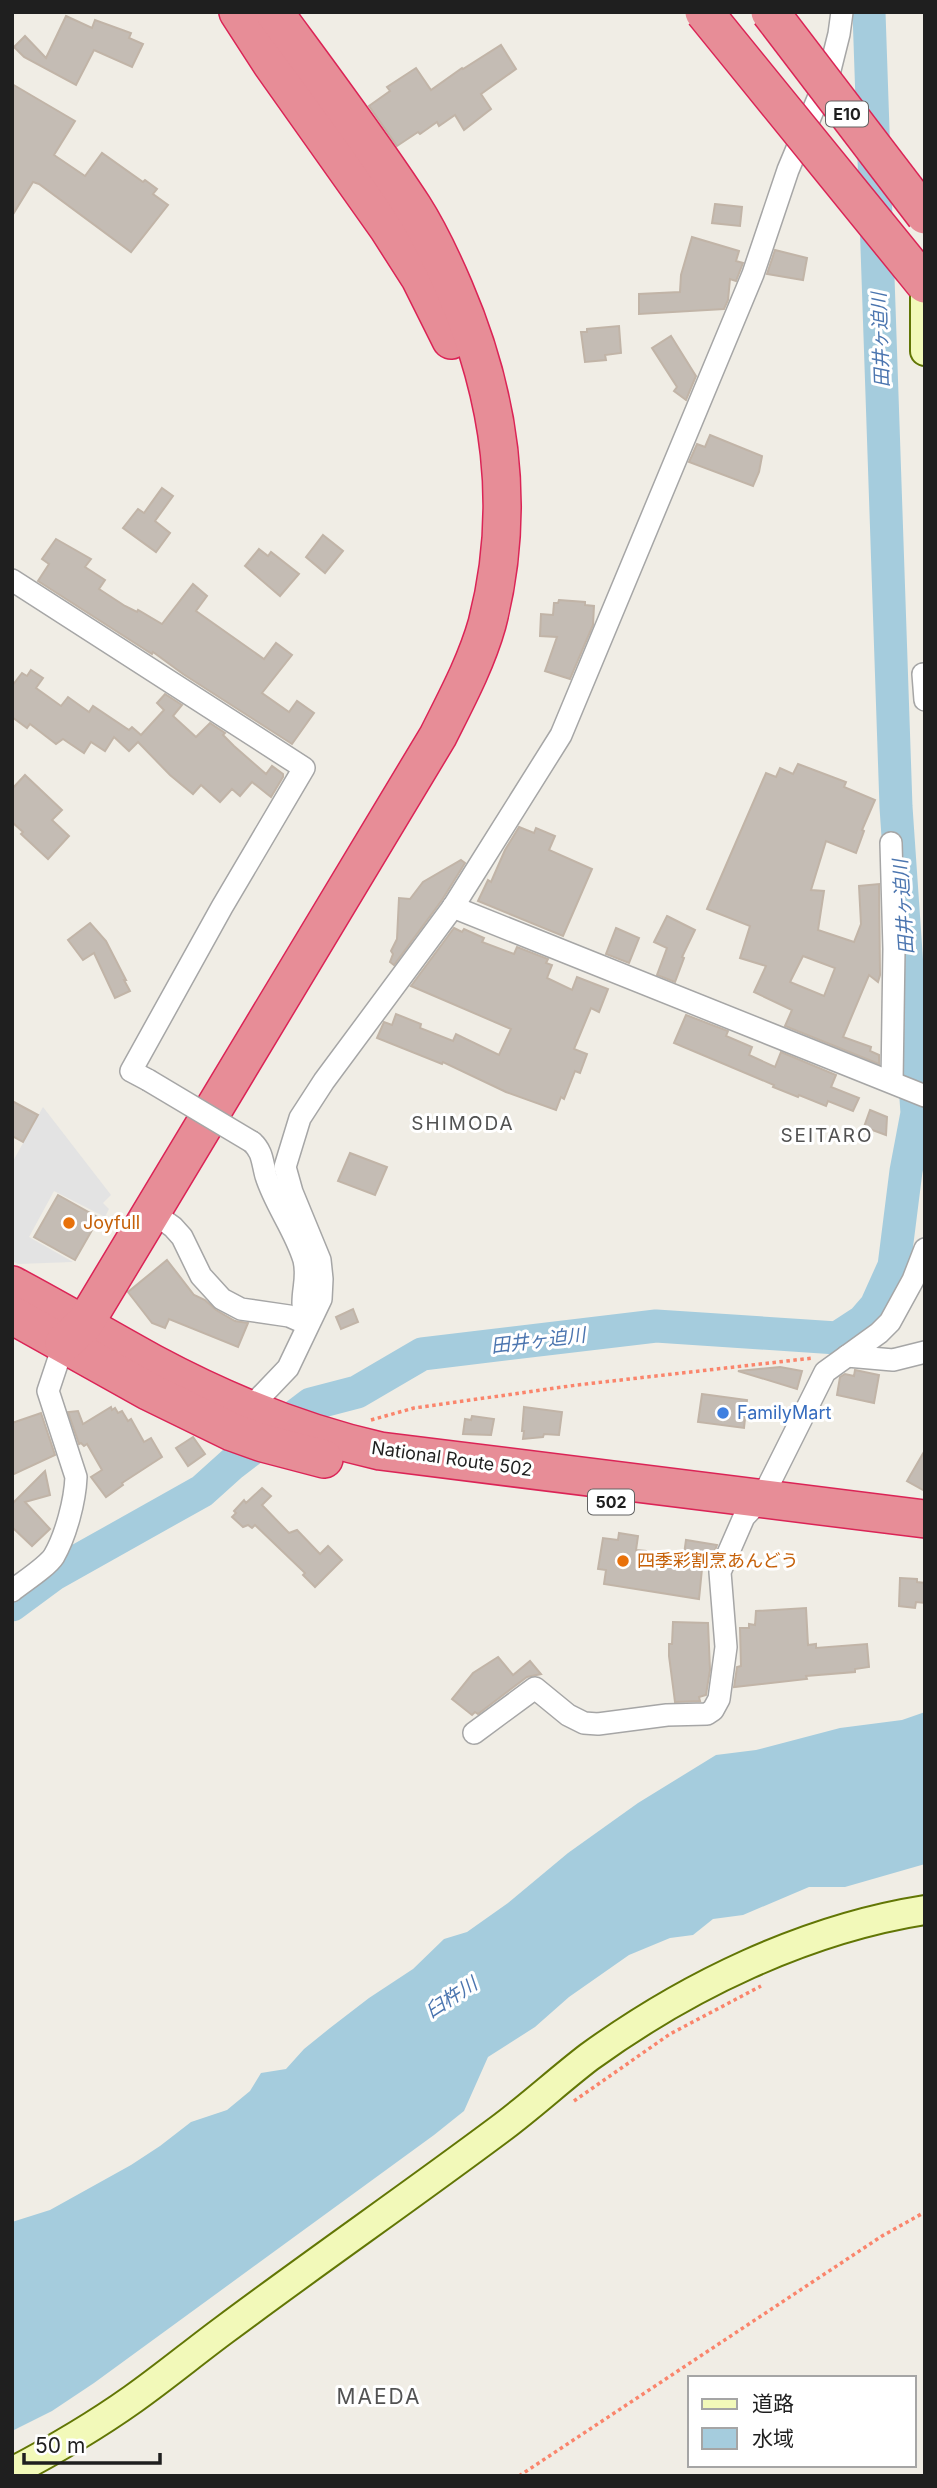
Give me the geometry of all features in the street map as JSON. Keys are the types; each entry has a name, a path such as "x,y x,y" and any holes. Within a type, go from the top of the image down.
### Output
{"highway":[{"path":"72,1327 420,727 449,669 466,621 477,575 483,524 483,474 477,425 464,376 446,327 420,278 388,228 238,12"},
{"path":"72,1327 152,1212 438,736 469,674 486,626 497,579 503,515 503,474 497,429 482,361 463,310 442,261 414,209 289,28 274,12"},
{"path":"705,12 925,284"},
{"name":"E10","path":"770,12 925,215"},
{"name":"National Route 502","path":"12,1285 72,1327 152,1363 241,1420 308,1444 380,1451 753,1508 925,1541"},
{"name":"National Route 502","path":"12,1315 72,1327"},
{"name":"National Route 502","path":"753,1508 925,1519"}],"street":[{"path":"241,1420 288,1368 321,1299 320,1260 292,1192 285,1167 300,1118 324,1081 453,907 561,735 753,274 788,170 830,70 842,12"},
{"path":"925,284 925,351"},
{"path":"12,580 304,768 222,907 131,1071 252,1142 261,1150 275,1198 291,1227 304,1261 307,1282 303,1303 307,1324"},
{"path":"925,674 925,700"},
{"path":"891,843 897,1084"},
{"path":"453,907 925,1096"},
{"path":"152,1212 182,1237 201,1276 222,1299 241,1309 289,1316 307,1324"},
{"path":"474,1733 535,1688 568,1715 584,1723 707,1714 713,1710 719,1699 726,1647 720,1572 825,1372 890,1322 913,1280 925,1249"},
{"path":"12,1591 53,1557 71,1511 76,1477 48,1391 72,1327"},
{"path":"847,1356 893,1360 925,1352"},
{"path":"12,2472 52,2451 132,2399 538,2101 589,2057 660,2012 719,1978 775,1952 885,1917 925,1910"}],"path":[{"path":"361,1422 414,1408 577,1385 819,1357"},
{"path":"573,2102 670,2034 767,1982"},
{"path":"519,2476 882,2236 925,2212"}],"shaded area":[{"path":"43,1107 111,1195 103,1203 109,1209 105,1217 54,1191 29,1237 73,1262 18,1264 12,1261 12,1163"}],"water":[{"name":"臼杵川","path":"925,1712 925,1864 845,1887 809,1887 743,1915 713,1919 693,1935 670,1938 629,1955 569,1997 535,2027 488,2057 464,2111 434,2135 94,2383 52,2411 12,2431 12,2222 50,2210 131,2165 191,2122 227,2110 250,2091 261,2073 286,2069 304,2049 369,1998 413,1969 444,1939 467,1932 508,1903 568,1853 638,1803 716,1755 756,1750 840,1728 902,1720"}],"building":[{"path":"66,16 92,28 95,20 131,33 129,38 143,44 132,67 94,50 76,85 24,57 14,47 25,36 46,58"},
{"path":"501,45 516,69 481,94 491,109 464,130 455,115 439,126 437,122 420,134 418,132 397,146 369,106 390,91 387,87 416,68 431,90"},
{"path":"12,84 75,121 54,155 85,176 102,153 157,189 153,194 168,205 131,252 33,182 12,216"},
{"path":"715,204 742,207 740,226 712,223"},
{"path":"692,237 739,251 736,261 743,263 736,281 730,279 728,300 724,309 639,314 639,294 680,292 681,275"},
{"path":"775,250 807,258 803,280 767,274"},
{"path":"619,326 621,353 605,355 606,360 585,362 581,332"},
{"path":"671,336 696,376 686,400 674,391 677,387 652,348"},
{"path":"710,435 762,456 753,486 689,462 697,444 705,447"},
{"path":"162,488 173,496 155,521 170,533 156,552 123,528 138,509 144,513"},
{"path":"323,535 343,551 325,573 306,557"},
{"path":"56,539 91,559 85,567 105,580 99,589 137,612 138,610 162,624 193,584 207,596 196,611 264,659 276,643 292,655 262,693 289,712 297,701 314,713 292,744 153,652 152,654 38,581 49,564 42,559"},
{"path":"259,549 268,556 271,552 299,574 280,596 245,566"},
{"path":"559,600 585,602 585,605 594,606 593,625 570,679 545,671 557,637 540,636 541,614 553,615 554,603"},
{"path":"31,670 43,678 36,688 61,706 68,697 89,712 93,706 129,730 132,727 141,735 164,710 157,703 165,694 182,705 173,716 196,737 210,723 225,733 223,735 234,746 266,774 272,766 283,774 283,777 271,797 252,782 240,796 232,789 220,802 201,785 193,794 138,742 129,751 114,737 105,751 91,742 84,753 63,739 56,744 30,724 27,728 12,717 12,686 22,673 27,676"},
{"path":"798,764 846,782 844,787 875,800 862,830 864,831 856,853 826,841 811,890 824,891 818,930 854,942 861,924 859,886 879,884 880,975 878,982 869,975 843,1037 871,1047 870,1051 879,1055 879,1064 785,1026 792,1010 754,992 766,966 740,958 750,926 707,909 766,773 776,777 780,768 793,774","holes":["803,956 835,968 824,996 790,982"]},
{"path":"25,775 62,810 52,820 69,836 48,859 12,822 12,789"},
{"path":"519,827 534,833 536,828 555,836 549,850 592,869 563,936 478,901 488,880 491,882"},
{"path":"461,860 465,863 442,900 394,965 390,962 393,954 391,951 397,939 399,898 410,899 423,882"},
{"path":"667,916 695,930 682,957 684,958 675,982 657,975 667,948 654,942"},
{"path":"90,923 106,941 130,991 115,998 94,953 83,960 68,940"},
{"path":"454,928 462,932 464,929 484,938 482,942 514,954 517,947 548,959 546,963 552,965 547,978 572,990 577,977 608,989 599,1012 591,1008 574,1049 587,1054 580,1073 575,1071 564,1099 561,1097 556,1110 506,1092 443,1062 442,1064 377,1038 384,1022 392,1025 396,1014 421,1024 420,1028 453,1041 456,1034 499,1055 511,1029 411,986"},
{"path":"616,928 639,938 629,963 606,954"},
{"path":"686,1015 728,1031 726,1036 752,1047 749,1055 775,1067 781,1052 836,1075 831,1087 859,1098 853,1111 828,1101 826,1106 799,1095 798,1097 674,1043"},
{"path":"12,1101 38,1115 23,1142 12,1136"},
{"path":"870,1110 887,1117 886,1135 864,1127"},
{"path":"350,1153 387,1167 375,1195 338,1181"},
{"name":"Joyfull","path":"58,1195 99,1218 75,1260 34,1237"},
{"path":"167,1260 194,1295 235,1321 248,1323 238,1347 169,1319 165,1328 152,1323 128,1292"},
{"path":"353,1309 358,1322 341,1329 336,1317"},
{"path":"780,1367 802,1371 797,1389 738,1371"},
{"path":"855,1370 879,1375 874,1403 837,1395 840,1377 845,1374 854,1376"},
{"name":"FamilyMart","path":"702,1394 747,1400 744,1428 698,1422"},
{"path":"111,1407 118,1413 122,1411 128,1421 131,1419 144,1442 151,1438 162,1457 106,1497 91,1477 102,1470 87,1444 79,1444 68,1412 78,1411 83,1424"},
{"path":"524,1407 562,1412 559,1435 544,1434 543,1437 523,1439"},
{"path":"41,1413 55,1455 12,1475 12,1423"},
{"path":"472,1416 494,1419 491,1435 463,1434 465,1419 471,1420"},
{"path":"193,1437 205,1454 188,1466 176,1448"},
{"path":"925,1450 925,1491 907,1481"},
{"path":"45,1471 50,1495 25,1502 50,1529 32,1546 12,1527 12,1504"},
{"path":"262,1488 271,1496 262,1505 289,1533 297,1530 320,1554 328,1546 342,1560 315,1587 303,1575 305,1573 255,1525 252,1528 248,1525 243,1527 232,1517 244,1500 246,1503"},
{"name":"四季彩割烹あんどう","path":"619,1533 638,1536 636,1550 646,1551 647,1564 682,1569 686,1540 717,1545 708,1568 702,1569 699,1599 604,1584 606,1570 598,1569 603,1538 618,1540"},
{"path":"900,1578 917,1579 917,1582 925,1583 925,1603 916,1602 915,1608 899,1606"},
{"path":"806,1608 808,1645 816,1644 816,1648 867,1644 869,1667 855,1669 855,1672 734,1687 737,1667 741,1666 740,1628 749,1628 749,1624 755,1625 756,1611"},
{"path":"673,1622 708,1623 710,1670 706,1695 699,1697 700,1701 675,1702 669,1656"},
{"path":"498,1657 513,1675 530,1661 541,1674 527,1677 478,1714 475,1712 472,1715 452,1699 473,1673"}],"waterway":[{"name":"田井ヶ迫川","path":"12,1605 54,1574 202,1491 232,1464 311,1404 357,1392 422,1354 656,1326 837,1338 863,1321 876,1306 894,1266 906,1171 917,1113 896,807 869,12"}],"place":[{"name":"Joyfull","path":"69,1223"},
{"name":"FamilyMart","path":"723,1413"},
{"name":"四季彩割烹あんどう","path":"623,1561"}],"district":[{"name":"SHIMODA","path":"463,1123"},
{"name":"SEITARO","path":"827,1135"},
{"name":"MAEDA","path":"379,2397"}]}
